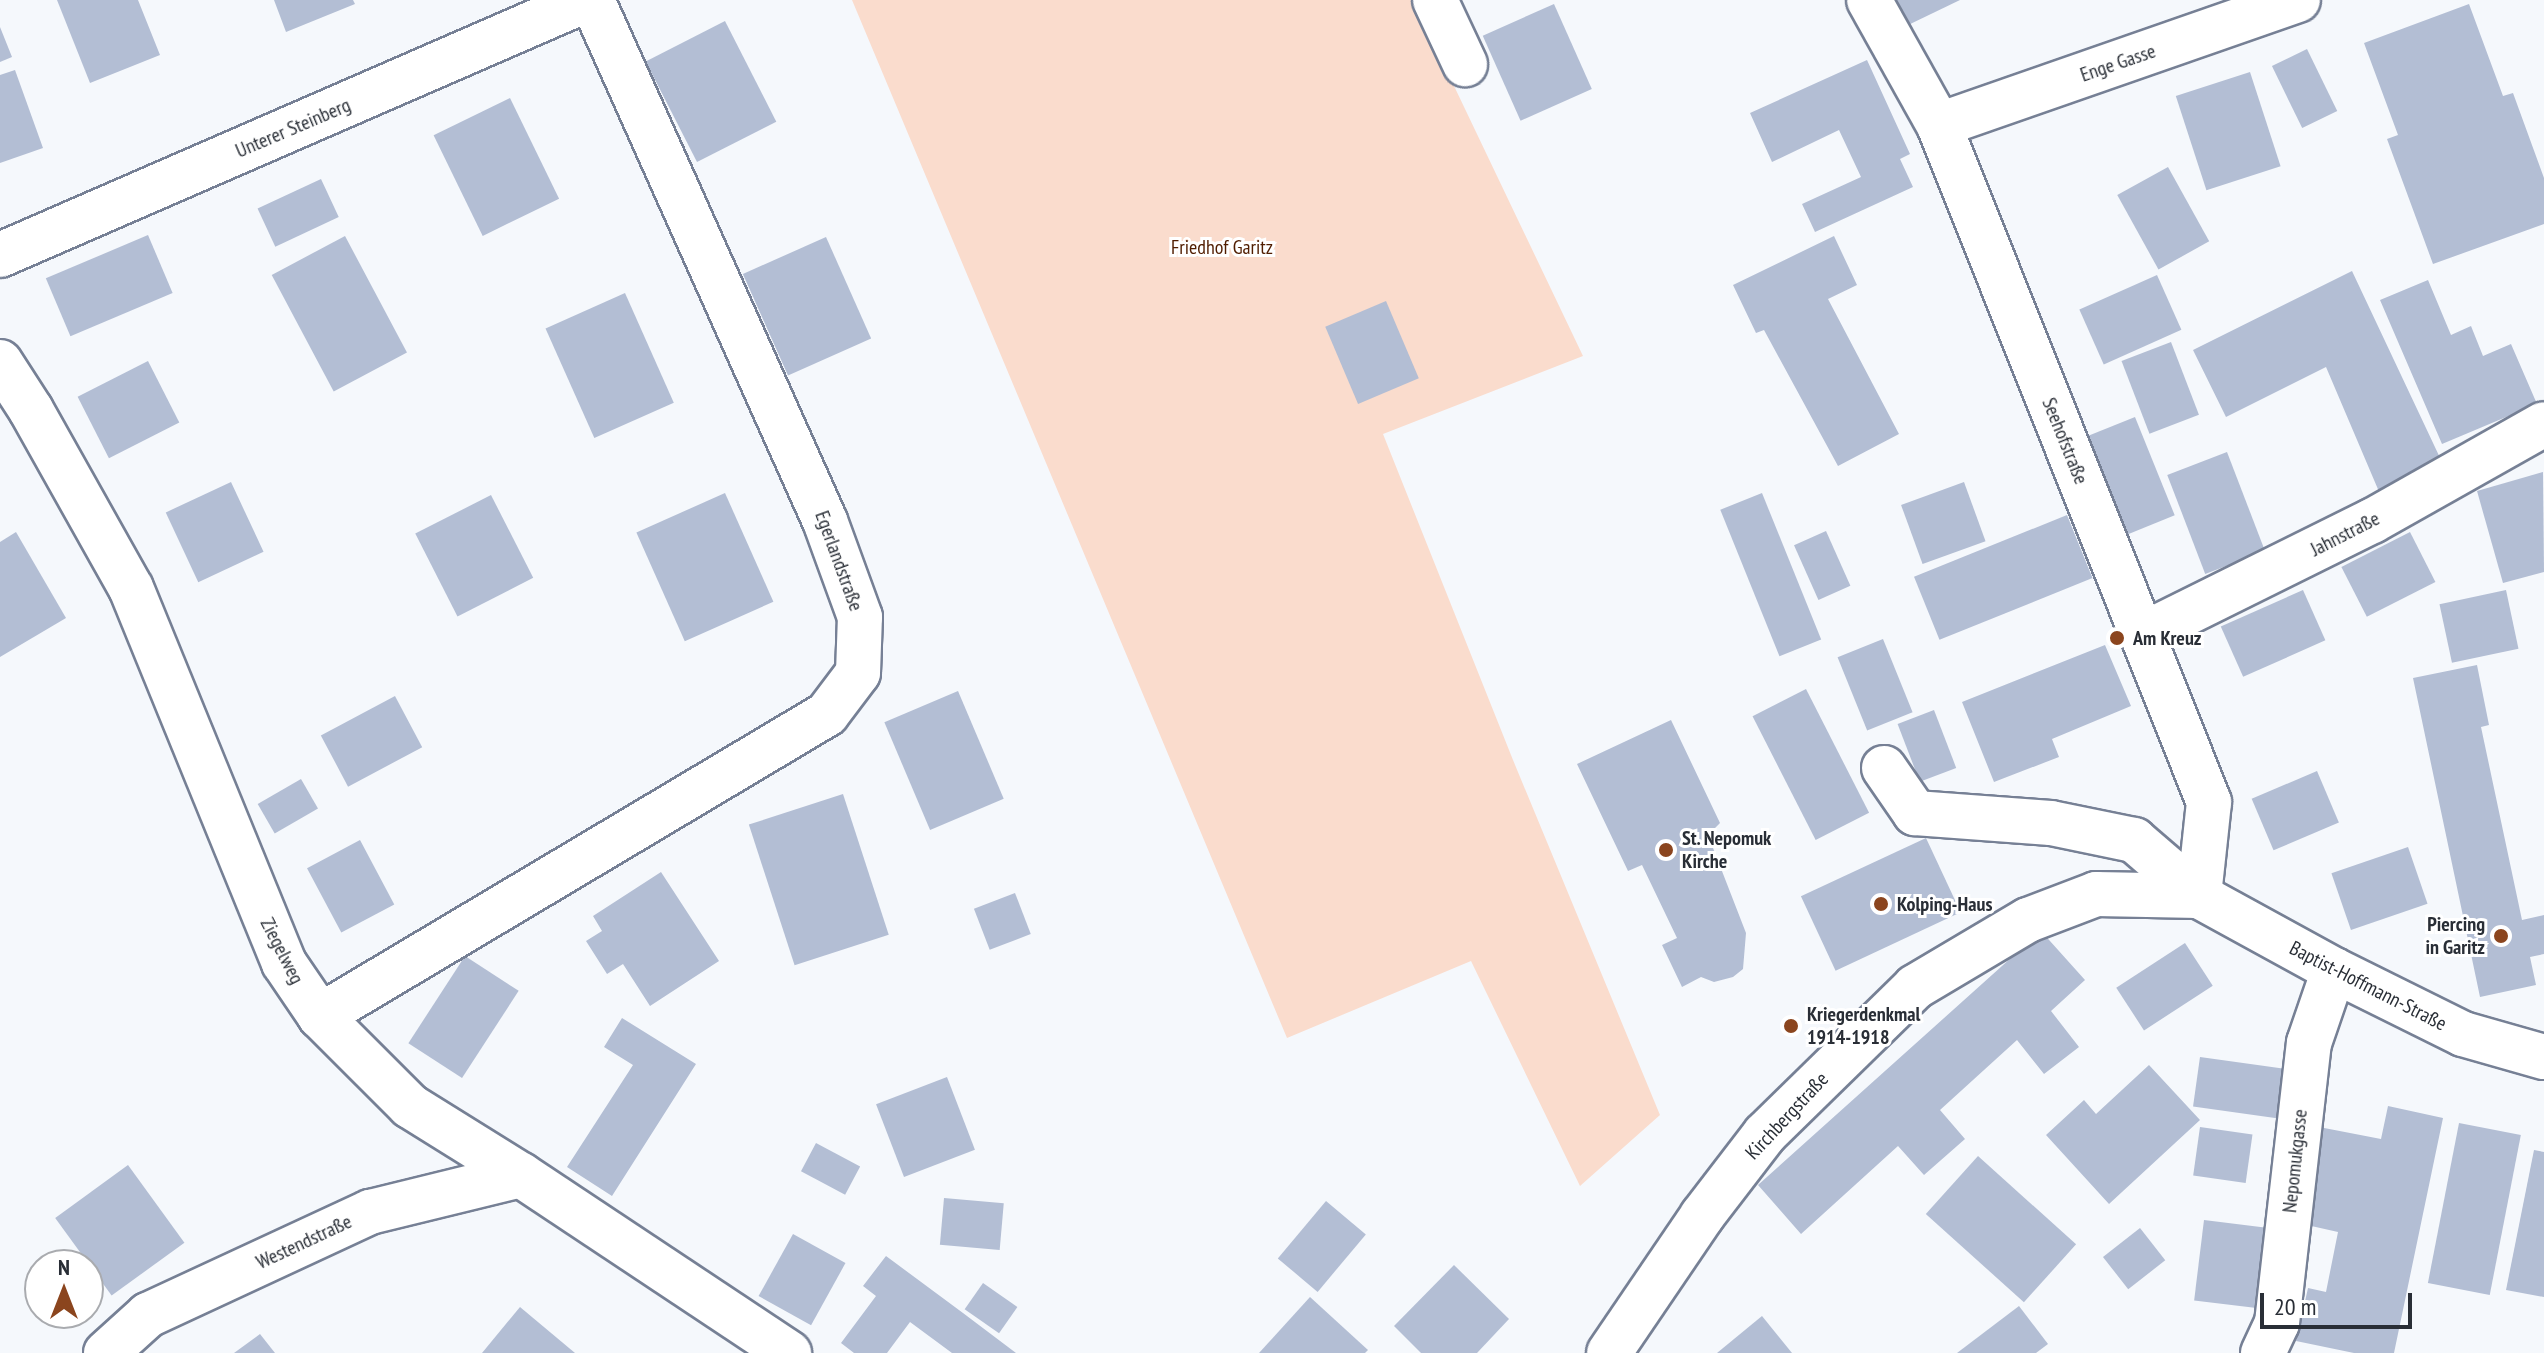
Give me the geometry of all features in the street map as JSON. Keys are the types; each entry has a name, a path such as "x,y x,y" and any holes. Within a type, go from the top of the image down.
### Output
{"street":[{"name":"Unterer Steinberg","path":"0,255 589,0"},
{"name":"Egerlandstraße","path":"320,1016 827,714 858,673 860,617 825,521 589,0"},
{"path":"1435,0 1465,64"},
{"name":"Seehofstraße","path":"1869,0 1939,125 2209,802 2199,896"},
{"name":"Enge Gasse","path":"1939,125 2298,0"},
{"name":"Ziegelweg","path":"0,362 31,410 131,588 284,963 320,1016 410,1106 521,1175 789,1353"},
{"name":"Jahnstraße","path":"2142,635 2372,521 2544,424"},
{"path":"1884,768 1915,813 2051,823 2134,840 2199,896"},
{"name":"Kirchbergstraße","path":"1609,1353 1702,1216 1765,1134 1915,987 2028,920 2096,894 2199,896"},
{"name":"Baptist-Hoffmann-Straße","path":"2199,896 2334,970 2463,1034 2544,1057"},
{"name":"Nepomukgasse","path":"2263,1353 2277,1323 2309,1043 2334,970"},
{"name":"Westendstraße","path":"106,1353 148,1315 370,1212 521,1175"}],"green space":[{"name":"Friedhof Garitz","path":"852,0 1413,0 1583,356 1383,434 1513,760 1660,1115 1580,1186 1471,961 1287,1038"}],"building":[{"path":"57,0 138,0 160,55 90,83"},
{"path":"274,0 353,0 355,4 286,32"},
{"path":"1891,0 1960,0 1904,27"},
{"path":"1554,4 1592,89 1521,121 1483,36"},
{"path":"2469,4 2503,96 2513,93 2544,178 2544,224 2433,264 2387,139 2398,135 2364,43"},
{"path":"725,21 776,122 697,162 646,61"},
{"path":"0,27 12,57 0,62"},
{"path":"2307,49 2337,111 2302,128 2272,66"},
{"path":"1867,60 1910,154 1900,159 1913,187 1815,232 1802,204 1861,177 1839,130 1772,162 1750,113"},
{"path":"15,70 43,148 0,163 0,75"},
{"path":"2250,72 2281,166 2206,190 2176,96"},
{"path":"510,98 559,199 483,236 434,135"},
{"path":"2168,167 2209,241 2158,269 2117,195"},
{"path":"321,179 339,217 275,247 258,209"},
{"path":"148,235 173,293 70,336 46,278"},
{"path":"345,236 407,353 334,392 272,275"},
{"path":"1834,236 1857,285 1828,299 1899,434 1838,466 1764,330 1756,333 1733,285"},
{"path":"826,237 871,338 788,375 743,274"},
{"path":"2352,271 2442,462 2380,494 2326,367 2226,417 2193,350"},
{"path":"2157,275 2181,330 2104,364 2079,310"},
{"path":"2428,280 2451,335 2471,326 2483,356 2511,344 2537,404 2442,444 2380,300"},
{"path":"625,293 674,403 594,438 546,328"},
{"path":"1386,301 1419,378 1358,404 1325,327"},
{"path":"2171,342 2199,415 2149,434 2122,361"},
{"path":"148,361 179,422 109,458 78,397"},
{"path":"2135,417 2175,515 2127,534 2088,436"},
{"path":"2227,452 2265,551 2205,574 2167,475"},
{"path":"2543,472 2544,572 2503,583 2477,491"},
{"path":"231,482 264,552 198,582 166,512"},
{"path":"1964,482 1986,541 1923,564 1901,505"},
{"path":"725,493 773,602 685,641 636,532"},
{"path":"1762,493 1821,639 1779,656 1720,510"},
{"path":"491,495 533,578 457,616 415,534"},
{"path":"2067,515 2092,578 1939,640 1914,577"},
{"path":"1826,531 1850,586 1818,600 1794,545"},
{"path":"16,532 66,618 0,657 0,542"},
{"path":"2410,532 2435,582 2367,617 2341,567"},
{"path":"2303,590 2325,640 2243,677 2221,627"},
{"path":"2506,590 2518,649 2452,663 2439,604"},
{"path":"1883,639 1913,712 1867,731 1838,657"},
{"path":"2105,645 2131,706 2052,739 2059,757 1994,782 1962,702"},
{"path":"2477,665 2489,725 2481,727 2522,920 2544,915 2544,954 2530,957 2536,985 2480,997 2413,678"},
{"path":"1806,689 1869,813 1816,840 1753,716"},
{"path":"958,691 1004,799 930,830 884,722"},
{"path":"395,696 422,747 348,787 321,735"},
{"path":"1934,710 1956,768 1920,782 1898,724"},
{"name":"St. Nepomuk Kirche","path":"1671,720 1720,823 1708,835 1746,933 1743,969 1733,977 1714,982 1701,977 1682,987 1662,945 1677,938 1642,865 1628,871 1577,764"},
{"path":"2317,771 2339,823 2274,850 2252,799"},
{"path":"301,779 318,808 275,833 258,804"},
{"path":"843,794 889,935 795,965 749,825"},
{"name":"Kolping-Haus","path":"1926,838 1961,912 1836,971 1801,896"},
{"path":"360,840 394,904 341,933 307,868"},
{"path":"2408,847 2428,904 2351,930 2331,873"},
{"path":"661,872 719,961 650,1006 623,964 607,974 586,941 602,931 593,916"},
{"path":"1015,893 1031,934 990,950 974,909"},
{"path":"2041,931 2085,980 2051,1011 2079,1047 2044,1074 2017,1040 1940,1110 1965,1139 1924,1175 1898,1146 1801,1234 1758,1185"},
{"path":"2185,943 2213,986 2144,1030 2116,988"},
{"path":"465,956 519,991 462,1078 408,1043"},
{"path":"622,1018 696,1064 612,1196 567,1167 633,1065 604,1047"},
{"path":"2200,1057 2289,1070 2282,1119 2193,1107"},
{"path":"2149,1065 2200,1120 2109,1204 2046,1135 2084,1100 2096,1114"},
{"path":"947,1077 975,1150 904,1177 876,1104"},
{"path":"2388,1106 2443,1118 2394,1353 2354,1353 2296,1341 2308,1288 2326,1292 2338,1232 2298,1223 2319,1127 2381,1139"},
{"path":"2459,1123 2521,1135 2490,1295 2428,1283"},
{"path":"2200,1127 2252,1134 2246,1183 2193,1176"},
{"path":"816,1143 860,1166 845,1195 801,1171"},
{"path":"2534,1150 2544,1152 2544,1297 2506,1290"},
{"path":"1978,1156 2076,1244 2024,1302 1926,1214"},
{"path":"128,1165 184,1243 112,1296 104,1285 104,1249 78,1249 55,1218"},
{"path":"944,1198 1004,1203 1000,1250 940,1245"},
{"path":"1326,1201 1366,1234 1318,1292 1278,1258"},
{"path":"2204,1220 2271,1228 2261,1309 2194,1300"},
{"path":"2140,1228 2165,1260 2128,1289 2103,1257"},
{"path":"793,1234 845,1263 811,1325 759,1296"},
{"path":"886,1256 1016,1353 952,1353 910,1322 887,1353 854,1353 841,1343 876,1296 863,1286"},
{"path":"1454,1265 1509,1319 1477,1353 1421,1353 1394,1326"},
{"path":"983,1283 1017,1307 999,1333 965,1309"},
{"path":"1310,1297 1368,1350 1365,1353 1259,1353"},
{"path":"2019,1306 2048,1344 2036,1353 1957,1353"},
{"path":"520,1307 575,1353 482,1353"},
{"path":"1762,1316 1792,1353 1717,1353"},
{"path":"260,1334 275,1353 234,1353"}],"place":[{"name":"Am Kreuz","path":"2117,638"},
{"name":"St. Nepomuk Kirche","path":"1666,850"},
{"name":"Kolping-Haus","path":"1881,904"},
{"name":"Piercing in Garitz","path":"2501,936"},
{"name":"Kriegerdenkmal 1914-1918","path":"1791,1026"}]}
